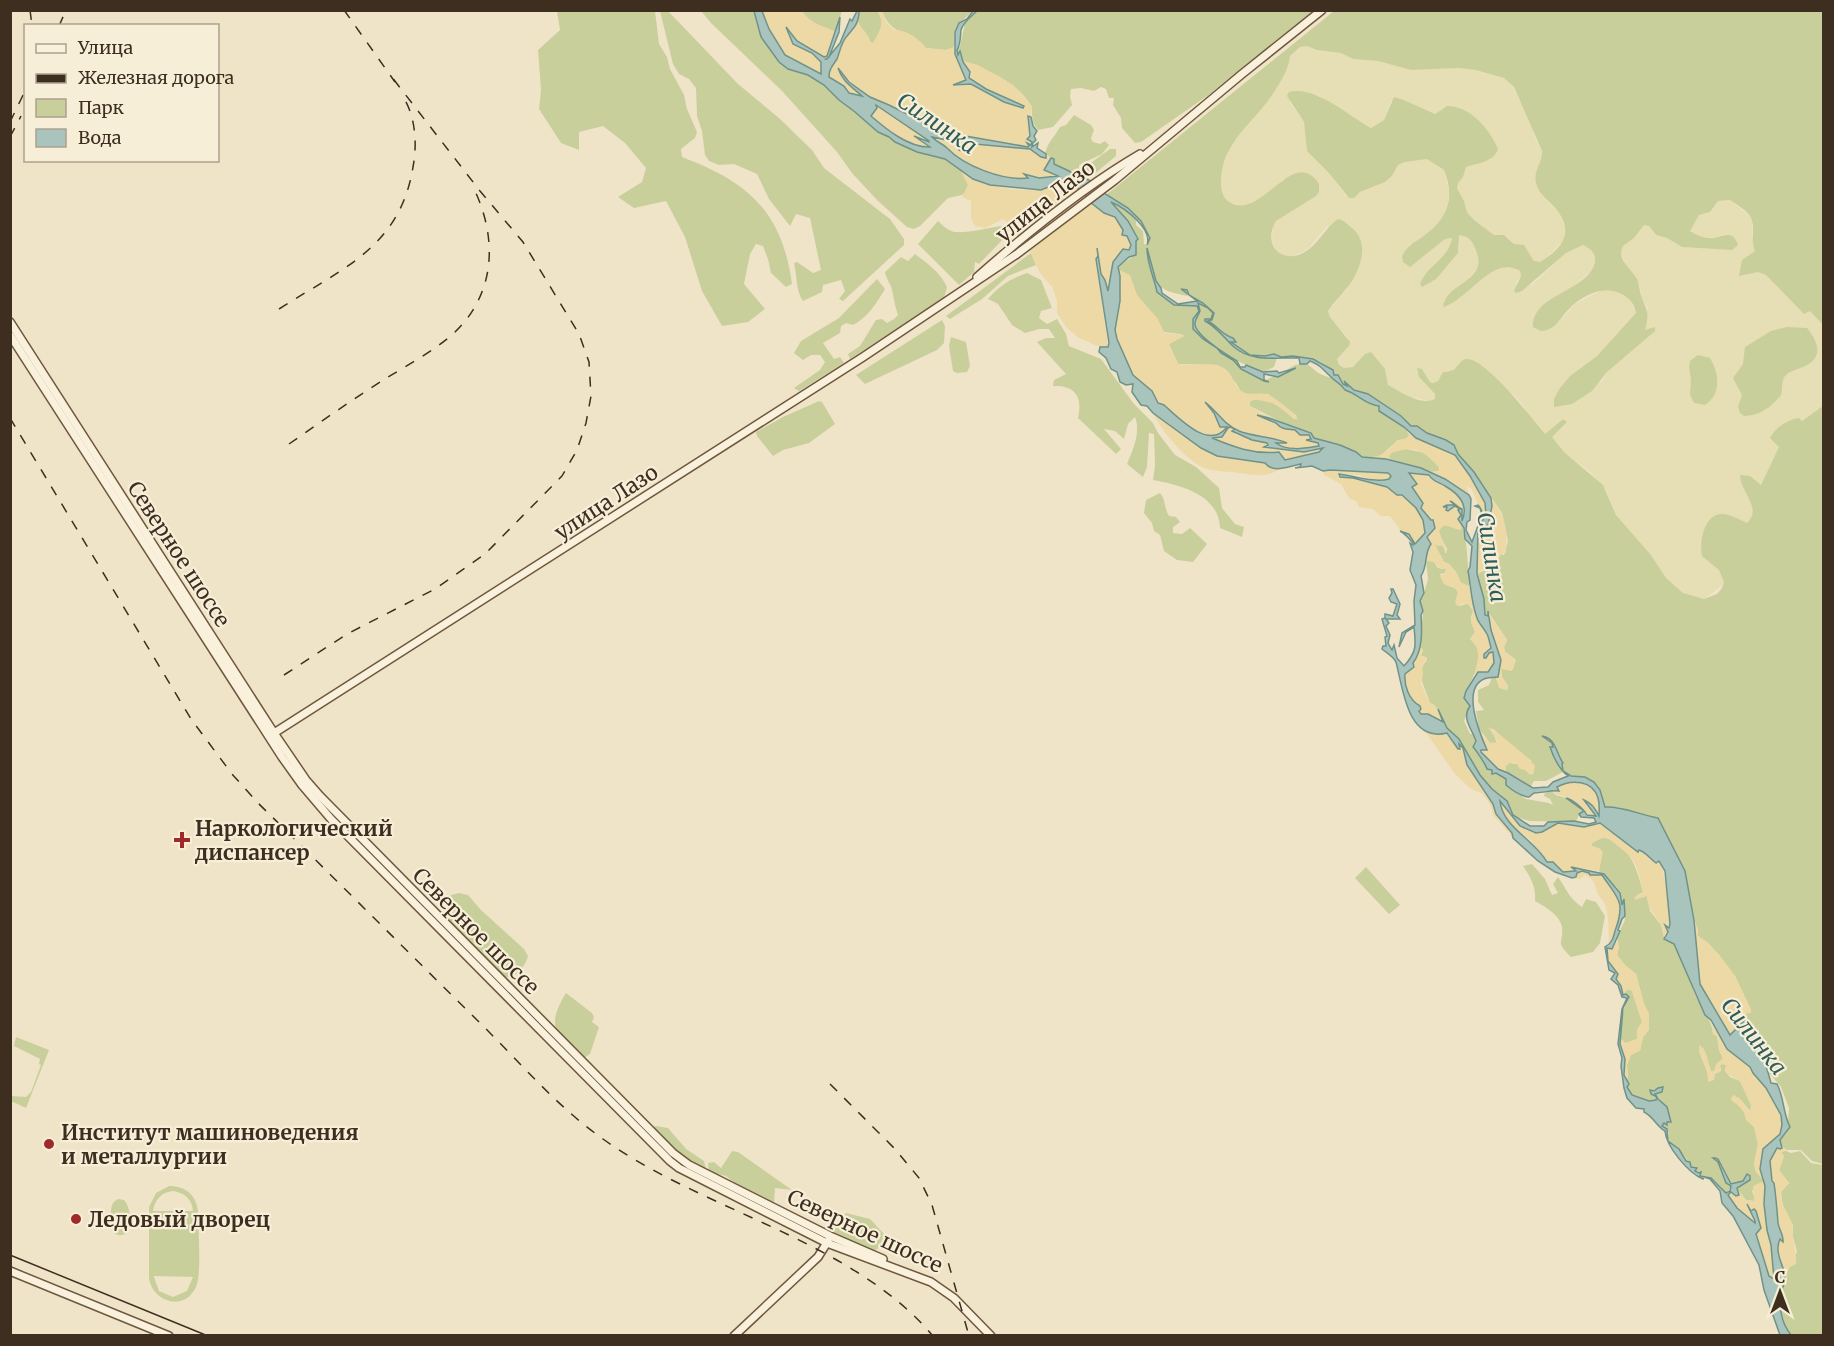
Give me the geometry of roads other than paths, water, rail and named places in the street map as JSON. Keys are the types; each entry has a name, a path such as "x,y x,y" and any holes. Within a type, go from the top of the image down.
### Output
{"main road":[{"name":"улица Лазо","path":"272,735 862,357 1017,254 1115,180 1322,10"},
{"name":"улица Лазо","path":"959,292 1012,246 1108,173 1158,143"},
{"name":"Северное шоссе","path":"10,322 98,465"},
{"name":"Северное шоссе","path":"10,334 155,552 280,747 334,817 647,1131 673,1153 689,1165 829,1239 936,1281 958,1297 991,1335"},
{"path":"734,1335 818,1257 829,1239"},
{"path":"10,1270 170,1335"}],"water":[{"path":"754,11 762,11 769,29 785,55 821,74 821,62 812,53 793,44 786,27 797,41 824,57 827,56 840,17 839,32 829,56 840,43 850,19 852,21 859,11 857,22 843,41 829,74 829,77 844,86 849,93 862,96 845,80 838,68 849,82 870,97 943,132 1028,147 1027,143 1031,145 1032,142 1027,139 1030,136 1028,116 1031,117 1037,131 1032,147 1038,143 1037,148 1046,154 1046,158 1030,149 964,143 962,148 969,154 959,150 960,143 932,137 963,161 984,171 1007,177 1028,178 1024,174 1039,178 1058,176 1044,170 1051,158 1054,159 1054,164 1078,178 1089,180 1099,190 1128,208 1141,221 1150,238 1147,245 1148,239 1142,226 1130,214 1111,202 1128,221 1138,239 1136,255 1129,257 1118,267 1120,301 1115,330 1117,339 1133,375 1152,391 1158,403 1164,405 1194,430 1212,436 1227,427 1220,427 1214,413 1205,402 1229,425 1239,431 1287,443 1276,443 1286,448 1319,446 1318,443 1306,440 1311,439 1309,435 1300,435 1295,430 1283,428 1257,415 1269,418 1311,433 1314,438 1340,445 1362,457 1386,459 1421,468 1445,479 1469,495 1471,499 1470,520 1467,522 1466,530 1472,542 1482,515 1482,521 1486,515 1485,503 1455,455 1416,438 1404,427 1379,411 1379,406 1370,404 1345,390 1321,367 1310,361 1307,364 1300,364 1299,358 1265,358 1249,355 1241,352 1205,321 1205,319 1211,319 1213,313 1198,303 1200,311 1195,322 1196,329 1212,344 1237,361 1240,367 1246,365 1263,372 1277,371 1279,373 1296,368 1278,377 1264,374 1264,380 1269,382 1264,381 1241,369 1193,329 1193,319 1199,311 1197,306 1174,305 1157,292 1149,265 1147,248 1156,281 1162,293 1178,304 1197,301 1189,295 1203,303 1214,313 1212,320 1208,321 1233,338 1236,342 1231,342 1250,355 1274,354 1281,357 1293,356 1313,359 1333,370 1334,375 1338,375 1343,384 1347,386 1344,381 1354,390 1368,394 1401,416 1411,426 1417,426 1454,445 1458,454 1474,472 1491,498 1492,506 1488,525 1478,529 1477,574 1484,599 1485,615 1488,616 1488,611 1491,630 1501,660 1498,677 1484,679 1477,684 1474,692 1474,712 1487,750 1481,750 1481,752 1498,769 1533,788 1548,787 1553,782 1568,776 1563,771 1571,776 1585,777 1594,782 1600,790 1605,807 1658,818 1685,871 1694,920 1700,984 1730,1035 1745,1020 1756,1047 1764,1058 1771,1083 1777,1084 1790,1127 1780,1140 1782,1148 1777,1148 1770,1161 1778,1223 1783,1239 1783,1242 1780,1239 1778,1244 1785,1278 1781,1296 1781,1314 1791,1335 1780,1335 1764,1290 1759,1265 1733,1216 1722,1203 1720,1191 1710,1179 1697,1176 1685,1165 1669,1144 1666,1137 1665,1131 1644,1112 1644,1109 1636,1108 1627,1098 1618,1044 1622,1009 1627,998 1622,997 1618,985 1611,979 1615,973 1609,970 1605,947 1612,941 1620,913 1616,895 1602,875 1590,875 1582,871 1572,878 1555,872 1538,861 1513,838 1512,833 1496,814 1493,804 1467,765 1463,748 1459,744 1460,749 1458,749 1447,733 1434,734 1423,730 1409,711 1396,662 1382,649 1386,646 1385,637 1387,636 1382,619 1385,618 1385,614 1393,616 1397,604 1391,602 1389,598 1392,593 1391,589 1393,589 1400,604 1397,615 1400,619 1386,619 1389,623 1386,626 1390,635 1388,643 1392,650 1394,645 1397,658 1404,666 1415,648 1414,627 1406,632 1399,647 1402,633 1415,625 1416,585 1410,570 1413,552 1410,543 1413,545 1413,543 1400,531 1409,534 1415,544 1425,533 1423,520 1416,508 1402,495 1397,495 1387,487 1340,477 1339,474 1377,480 1389,479 1391,476 1388,473 1323,471 1312,466 1295,468 1300,467 1301,464 1277,469 1265,463 1217,456 1201,448 1153,413 1147,406 1141,405 1132,392 1133,384 1126,385 1120,382 1117,372 1111,369 1106,358 1099,352 1100,347 1108,347 1109,343 1096,259 1097,248 1101,274 1108,291 1113,262 1123,249 1129,250 1131,245 1127,236 1122,235 1123,230 1115,217 1104,213 1090,202 1081,190 1071,184 1058,183 1041,190 990,185 973,179 945,159 917,152 878,132 824,85 808,75 788,69 779,62 761,37","holes":["876,105 929,141 914,136 930,147 922,146 906,141 891,132 871,116 877,108","1230,427 1235,429 1232,431 1252,440 1267,443 1268,445 1264,447 1304,452 1323,448 1319,452 1285,460 1279,452 1253,451 1212,438 1222,437","1409,473 1429,475 1434,481 1455,493 1463,505 1462,521 1462,509 1450,501 1455,505 1443,507 1447,507 1448,511 1455,506 1460,509 1458,510 1461,515 1458,519 1464,528 1465,539 1472,546 1468,571 1473,606 1488,636 1491,648 1484,654 1484,658 1493,652 1494,663 1488,672 1478,672 1464,698 1470,706 1467,719 1476,741 1473,747 1487,769 1492,770 1492,774 1496,773 1506,779 1506,785 1523,796 1529,797 1534,793 1559,791 1557,787 1563,784 1575,782 1587,784 1598,798 1599,816 1584,800 1596,816 1587,815 1584,811 1579,814 1581,817 1594,818 1596,822 1589,824 1574,821 1548,822 1544,826 1530,826 1513,815 1507,801 1480,775 1459,739 1447,728 1438,709 1443,722 1428,714 1421,714 1420,706 1406,688 1405,674 1414,667 1413,663 1420,646 1423,611 1420,601 1424,593 1421,576 1431,544 1427,537 1435,528 1433,520 1421,508 1423,503 1412,487 1417,484","1500,801 1520,826 1536,833 1558,823 1584,827 1600,823 1638,852 1639,850 1644,852 1656,863 1659,861 1665,871 1670,924 1669,928 1665,925 1668,932 1664,939 1674,944 1705,1015 1711,1020 1727,1049 1750,1067 1766,1088 1781,1115 1780,1134 1763,1149 1760,1169 1765,1186 1764,1204 1774,1279 1769,1276 1756,1234 1761,1228 1756,1211 1754,1209 1751,1211 1747,1204 1755,1223 1737,1208 1728,1195 1731,1192 1736,1196 1739,1195 1737,1188 1750,1180 1750,1176 1747,1174 1743,1181 1731,1184 1718,1159 1715,1158 1713,1158 1718,1162 1726,1183 1731,1186 1730,1191 1726,1193 1711,1178 1700,1176 1701,1172 1695,1171 1697,1168 1691,1167 1690,1162 1686,1161 1679,1149 1668,1141 1667,1129 1662,1126 1664,1123 1667,1125 1667,1122 1671,1122 1667,1107 1657,1097 1656,1100 1649,1101 1632,1095 1627,1087 1629,1084 1624,1075 1625,1059 1620,1044 1623,1008 1629,997 1626,994 1623,995 1616,979 1618,974 1608,961 1607,948 1612,949 1620,931 1618,930 1625,916 1624,899 1622,905 1620,893 1604,874 1571,867 1576,871 1563,872 1553,862 1547,862 1507,819"]},
{"path":"973,11 977,11 962,27 957,50 958,55 960,51 963,62 970,72 969,78 986,89 1024,106 1023,108 1004,102 971,84 953,85 966,80 955,54 955,32 959,23 967,19"},
{"path":"1542,736 1547,737 1555,746 1563,763 1563,771 1555,760 1550,747 1553,747 1552,743"},
{"path":"1663,1087 1662,1092 1655,1094 1657,1097 1651,1094 1650,1090 1654,1091"}],"tram line":[{"path":"10,1255 208,1336"}],"railway":[{"path":"30,10 32,24"},
{"path":"60,24 66,10"},
{"path":"344,10 395,82"},
{"path":"284,675 347,634 435,589 485,554 562,476 577,450 586,423 591,396 589,362 579,334 523,242 480,191 391,76"},
{"path":"10,122 24,93"},
{"path":"279,309 345,268 381,237 395,218 406,195 415,150 415,133 405,100"},
{"path":"10,137 21,116"},
{"path":"289,444 436,347 467,319 484,285 488,267 487,229 475,191"},
{"path":"10,418 191,719 232,774 258,803 538,1082 569,1112 603,1139 685,1187 819,1250 861,1275 900,1303 933,1336"},
{"path":"830,1084 895,1149 919,1178 932,1205 969,1336"}],"place":[{"name":"Наркологический диспансер","path":"182,840"},
{"name":"Институт машиноведения и металлургии","path":"49,1144"},
{"name":"Ледовый дворец","path":"76,1219"}],"water label":[{"name":"Силинка","path":"937,123"},
{"name":"Силинка","path":"1492,557"},
{"name":"Силинка","path":"1754,1036"}]}
